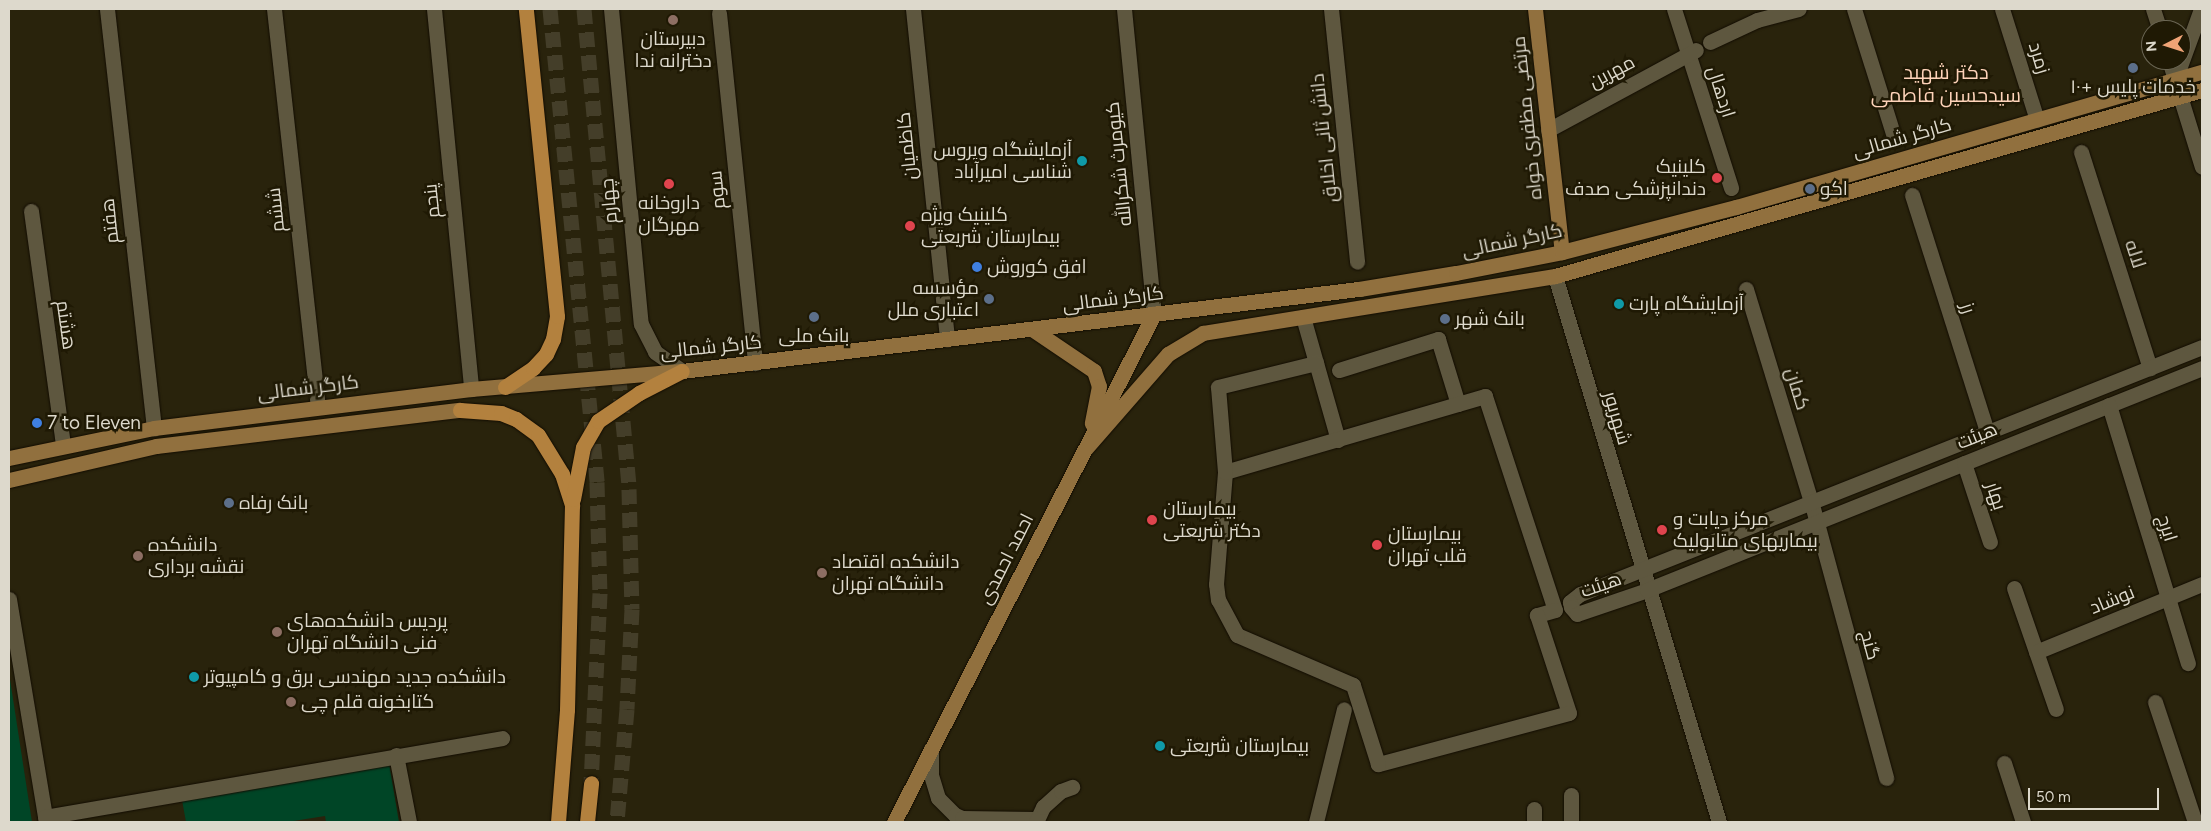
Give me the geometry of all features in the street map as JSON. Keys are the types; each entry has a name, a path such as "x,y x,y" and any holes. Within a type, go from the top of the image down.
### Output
{"highway":[{"path":"506,387 533,368 546,354 553,339 557,316 526,9"},
{"path":"558,822 567,700 572,505 583,447 598,421 639,393 682,371"},
{"path":"460,410 500,413 516,419 538,435 562,474 572,505"},
{"path":"587,822 591,783"}],"main road":[{"name":"مرتضی مظفری خواه","path":"1535,9 1562,252"},
{"name":"کارگر شمالی","path":"9,458 63,445 154,428 318,407 471,389 682,371 1359,289 1562,252 1736,207 2202,72"},
{"path":"2175,80 2180,96"},
{"name":"کارگر شمالی","path":"1086,448 1168,354 1204,333 1555,276 2074,129 2202,90"},
{"name":"احمد احمدی","path":"894,822 1154,314"},
{"path":"1032,329 1084,361 1098,378 1097,401 1086,448"},
{"path":"9,480 156,446 460,410"}],"street":[{"name":"هفتم","path":"107,9 154,428"},
{"name":"ششم","path":"274,9 318,407"},
{"name":"پنجم","path":"434,9 471,389"},
{"name":"چهارم","path":"611,9 641,324 655,352 682,371"},
{"name":"کاظمیان","path":"913,9 948,339"},
{"name":"کیومرث شکرالله","path":"1124,9 1154,314"},
{"name":"دانش ثانی اخلاق","path":"1331,9 1357,262"},
{"name":"اردهال","path":"1674,9 1692,52 1731,188"},
{"path":"1710,42 1757,20 1799,9"},
{"path":"1854,9 1895,140"},
{"name":"زمرد","path":"2002,9 2037,120"},
{"path":"2175,80 2201,9"},
{"name":"سوم","path":"719,13 755,362"},
{"name":"مهرین","path":"1548,130 1692,52"},
{"path":"2172,70 2175,80"},
{"path":"2180,96 2202,168"},
{"name":"لاله","path":"2081,152 2150,368"},
{"name":"رز","path":"1912,195 1987,432"},
{"name":"هشتم","path":"31,210 63,445"},
{"name":"شهریور","path":"1555,276 1647,590"},
{"name":"کمان","path":"1746,289 1815,522"},
{"path":"1303,316 1338,440"},
{"path":"1339,370 1438,339 1458,404"},
{"name":"هیئت","path":"2202,347 1810,501 1580,594 1570,602 1570,607 1577,614 1647,590 2202,368"},
{"path":"1225,472 1485,396 1555,610 1537,615 1569,713 1378,764 1353,686 1237,635 1218,600 1216,584 1225,472 1218,387 1316,363"},
{"name":"ایرج","path":"2109,405 2188,663"},
{"name":"بهار","path":"1964,463 1990,542"},
{"name":"گنج","path":"1815,522 1886,778"},
{"name":"نوشاد","path":"2036,652 2202,584"},
{"path":"2014,588 2056,709"},
{"path":"1647,590 1719,822"},
{"path":"9,600 46,819 396,755 502,738"},
{"path":"2155,702 2195,822"},
{"path":"1316,822 1344,709"},
{"path":"932,749 931,775 938,798 955,815 962,818 1036,821 1043,807 1061,791 1072,787"},
{"path":"396,755 410,822"},
{"path":"2004,764 2023,822"},
{"path":"1571,795 1571,822"}],"green space":[{"path":"9,673 32,822 9,822"},
{"path":"389,763 399,822 326,822 325,816 287,822 186,822 182,800"}],"tunnel":[{"path":"550,9 597,482 600,593 591,783"},
{"path":"584,9 629,489 632,609 627,709 617,822"}],"place":[{"name":"دبیرستان دخترانه ندا","path":"673,20"},
{"name":"خدمات پلیس +۱۰","path":"2133,68"},
{"name":"آزمایشگاه ویروس شناسی امیرآباد","path":"1082,161"},
{"name":"کلینیک دندانپزشکی صدف","path":"1717,178"},
{"name":"داروخانه مهرگان","path":"669,184"},
{"name":"اکو","path":"1810,189"},
{"name":"کلینیک ویژه بیمارستان شریعتی","path":"910,226"},
{"name":"افق کوروش","path":"977,267"},
{"name":"مؤسسه اعتباری ملل","path":"989,299"},
{"name":"آزمایشگاه پارت","path":"1619,304"},
{"name":"بانک ملی","path":"814,317"},
{"name":"بانک شهر","path":"1445,319"},
{"name":"7 to Eleven","path":"37,423"},
{"name":"بانک رفاه","path":"229,503"},
{"name":"بیمارستان دکتر شریعتی","path":"1152,520"},
{"name":"مرکز دیابت و بیماریهای متابولیک","path":"1662,530"},
{"name":"بیمارستان قلب تهران","path":"1377,545"},
{"name":"دانشکده نقشه برداری","path":"138,556"},
{"name":"دانشکده اقتصاد دانشگاه تهران","path":"822,573"},
{"name":"پردیس دانشکده‌های فنی دانشگاه تهران","path":"277,632"},
{"name":"دانشکده جدید مهندسی برق و کامپیوتر","path":"194,677"},
{"name":"کتابخونه قلم چی","path":"291,702"},
{"name":"بیمارستان شریعتی","path":"1160,746"}],"district":[{"name":"دکتر شهید سیدحسین فاطمی","path":"1946,84"}]}
